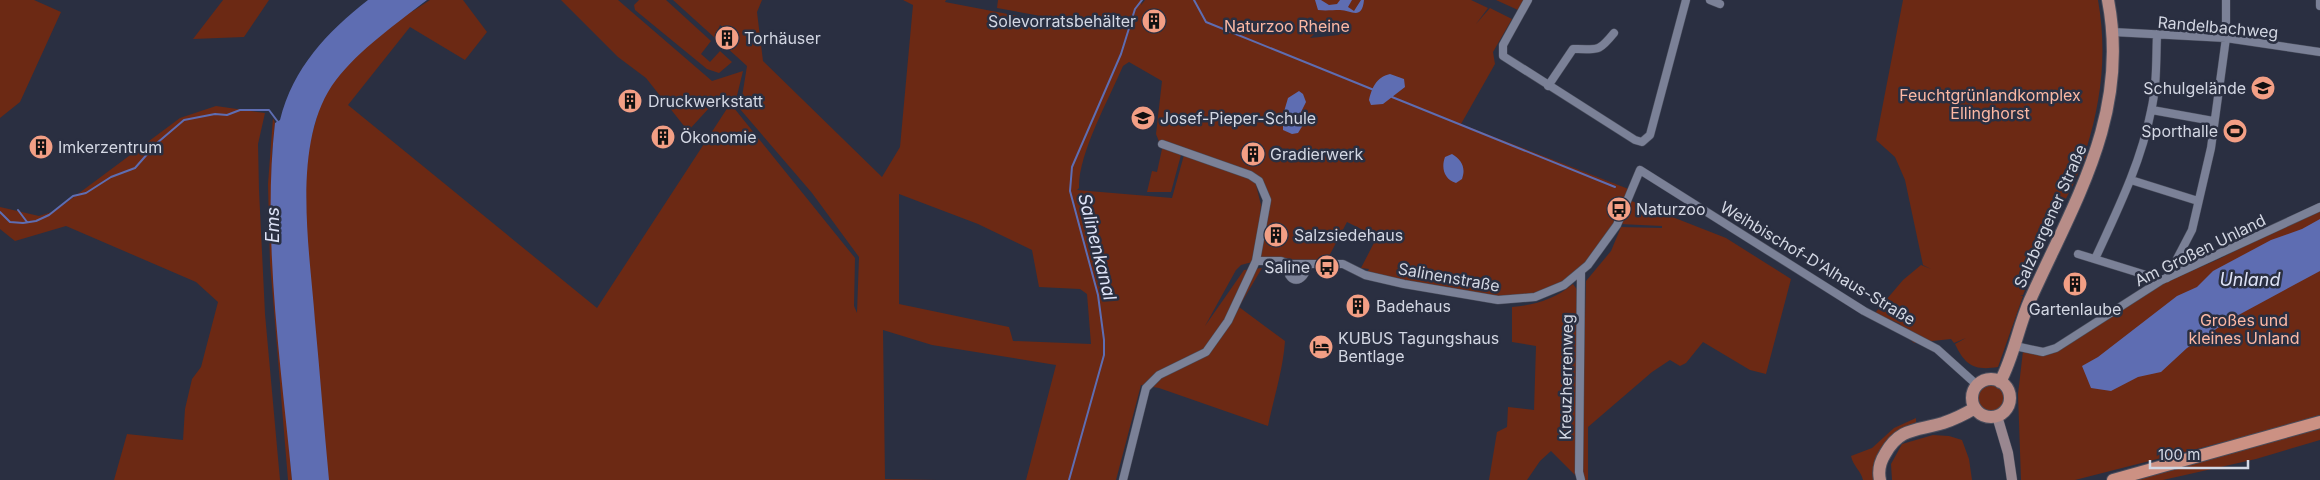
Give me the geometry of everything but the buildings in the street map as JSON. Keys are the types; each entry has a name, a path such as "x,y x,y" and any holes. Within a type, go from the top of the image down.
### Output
{"highway":[{"path":"2113,480 2320,422"}],"main road":[{"name":"Salzbergener Straße","path":"2000,382 2030,301 2097,151 2109,104 2114,59 2113,32 2108,0"},
{"path":"1990,380 2000,382 2009,393 2010,400 2008,406 1997,416 1982,415 1975,408 1972,394 1977,385 1990,380"},
{"path":"1880,480 1879,473 1882,459 1890,444 1899,436 1910,430 1956,419 1975,408"},
{"path":"1997,416 2008,453 2012,480"}],"street":[{"path":"1528,0 1503,46 1501,54 1508,61 1635,140 1644,142 1650,134 1686,0"},
{"path":"1710,0 1720,4"},
{"path":"2078,254 2164,279 2192,230 2211,148 2213,121 2226,38 2226,0"},
{"path":"2320,0 2320,6"},
{"name":"Randelbachweg","path":"2113,32 2226,38 2320,52"},
{"path":"1548,86 1573,49 1594,50 1605,44 1614,33"},
{"path":"2095,259 2130,180 2152,110 2157,34"},
{"path":"2152,110 2213,121"},
{"path":"1123,480 1146,388 1159,375 1206,352 1228,321 1256,261 1267,200 1259,181 1242,170 1162,144"},
{"name":"Salinenstraße","path":"1256,261 1309,265 1343,264 1365,275 1404,284 1510,301 1547,294 1581,273 1596,255 1617,225 1640,170"},
{"name":"Weihbischof-D'Alhaus-Straße","path":"1640,170 1864,311 1937,350 1977,385"},
{"path":"2130,180 2198,201"},
{"name":"Am Großen Unland","path":"2014,346 2043,352 2056,348 2164,279 2320,207"},
{"path":"1290,264 1287,269 1288,275 1292,279 1298,280 1303,277 1309,265"},
{"name":"Kreuzherrenweg","path":"1581,273 1579,472 1581,480"}],"green space":[{"path":"0,0 34,0 61,12 20,102 0,118"},
{"path":"223,0 269,0 244,37 193,39"},
{"name":"Naturzoo Rheine","path":"430,0 463,0 487,32 465,60 410,27 348,105 597,308 730,104 721,95 688,131 646,78 618,57 561,0 618,0 712,81 743,71 734,108 855,258 854,306 857,313 859,257 812,193 740,109 747,66 725,46 735,35 720,25 715,38 673,0 762,0 757,12 763,61 882,177 900,147 913,5 903,0 946,0 945,2 1070,26 1068,21 997,8 998,0 1142,0 1141,5 1145,0 1471,0 1488,8 1476,24 1490,8 1512,19 1493,52 1495,64 1461,124 1631,190 1617,225 1581,273 1546,293 1499,300 1365,275 1369,269 1361,268 1377,237 1347,222 1327,260 1260,259 1266,229 1267,208 1261,189 1255,181 1261,205 1256,261 1241,265 1236,270 1205,326 1244,270 1262,268 1239,307 1285,341 1268,426 1159,388 1141,385 1116,480 1026,480 1056,365 932,345 883,330 885,479 937,480 318,480 302,216 306,156 320,105 333,77 404,12 413,11","holes":["1341,29 1339,35 1310,38 1315,33","1129,62 1162,81 1156,134 1162,149 1157,172 1152,171 1147,192 1171,192 1181,155 1184,155 1172,198 1077,190 1079,188 1083,159 1123,66","899,194 978,224 1032,250 1039,287 1080,289 1087,294 1091,344 1013,341 1009,327 899,304"]},
{"path":"639,0 666,0 711,41 701,54 710,62 720,51 732,62 719,73 707,69 635,10 634,5"},
{"path":"1496,0 1524,0 1518,10"},
{"name":"Feuchtgrünlandkomplex Ellinghorst","path":"1903,0 2098,0 2102,38 2101,75 2096,112 2086,150 2088,151 2041,247 2023,295 2020,295 2023,296 1998,367 1976,367 1967,362 1955,344 1966,338 1954,343 1951,339 1914,343 1905,335 1900,324 1875,313 1903,280 1921,265 1931,269 1923,265 1905,180 1895,157 1876,140"},
{"path":"216,106 265,113 258,144 259,190 265,314 280,480 114,480 127,434 183,440 185,409 192,379 201,367 218,302 196,282 66,226 15,241 0,229 0,207 39,216 55,211 180,118"},
{"path":"273,118 275,123 272,155 271,220 292,480 288,480 270,263 268,184"},
{"path":"1629,200 1726,238 1791,279 1766,374 1750,370 1703,342 1686,363 1680,366 1670,360 1652,372 1588,427 1588,480 1584,480 1581,466 1586,281 1611,251 1621,227 1662,228 1662,226 1619,224"},
{"name":"Großes und kleines Unland","path":"2320,208 2320,415 2271,430 2075,480 2021,480 2018,394 2023,351 2048,354 2157,286 2219,259"},
{"path":"1573,284 1578,291 1575,475 1551,451 1540,461 1527,480 1489,480 1497,432 1507,427 1508,407 1534,410 1536,346 1512,342 1512,307 1529,305 1544,300 1559,294"},
{"path":"1991,383 1997,384 2005,392 2005,404 1997,412 1991,413 1985,412 1977,404 1976,398 1977,392 1985,384"},
{"path":"1916,418 1916,422 1897,432 1875,480 1863,480 1851,456 1872,448 1894,428"},
{"path":"2320,425 2320,440 2256,459 2163,480 2125,480"},
{"path":"1933,435 1949,436 1962,440 1969,459 1972,480 1892,480 1891,464 1902,444"}],"water":[{"name":"Ems","path":"368,0 427,0 379,37 345,69 336,80 322,105 313,133 308,164 306,196 307,229 329,480 292,480 274,301 271,211 275,123 280,120 293,84 314,52 339,25"},
{"path":"1315,0 1321,0 1329,5 1337,4 1340,0 1352,0 1348,7 1354,11 1361,0 1364,0 1361,10 1355,13 1340,10 1318,10"},
{"path":"1390,74 1404,79 1405,87 1383,104 1371,105 1369,100 1375,84 1385,75"},
{"path":"1299,91 1303,94 1306,102 1301,112 1303,125 1298,133 1292,134 1283,130 1283,115 1288,98"},
{"path":"1452,154 1461,162 1463,168 1462,179 1456,183 1444,173 1445,157"},
{"name":"Unland","path":"2320,219 2320,271 2233,318 2187,348 2161,372 2138,377 2111,391 2091,388 2082,366 2098,357 2177,296 2197,287 2213,271 2271,240 2302,229"}],"waterway":[{"name":"Salinenkanal","path":"1069,480 1104,355 1098,295 1070,191 1072,167 1121,54 1135,9 1142,0"},
{"path":"1194,0 1206,22 1374,90"},
{"path":"1392,97 1615,187"},
{"path":"0,212 10,222 23,223 36,221 49,215 73,196 86,193 111,177 135,168 157,143 184,120 215,114 227,115 240,110 269,110 278,122"},
{"path":"18,210 27,222"}],"place":[{"name":"Solevorratsbehälter","path":"1154,21"},
{"name":"Torhäuser","path":"727,38"},
{"name":"Schulgelände","path":"2263,88"},
{"name":"Druckwerkstatt","path":"630,101"},
{"name":"Josef-Pieper-Schule","path":"1143,118"},
{"name":"Sporthalle","path":"2235,131"},
{"name":"Ökonomie","path":"663,137"},
{"name":"Imkerzentrum","path":"41,147"},
{"name":"Gradierwerk","path":"1253,154"},
{"name":"Naturzoo","path":"1619,209"},
{"name":"Salzsiedehaus","path":"1276,235"},
{"name":"Saline","path":"1327,267"},
{"name":"Gartenlaube","path":"2075,284"},
{"name":"Badehaus","path":"1358,306"},
{"name":"KUBUS Tagungshaus Bentlage","path":"1321,347"}]}
